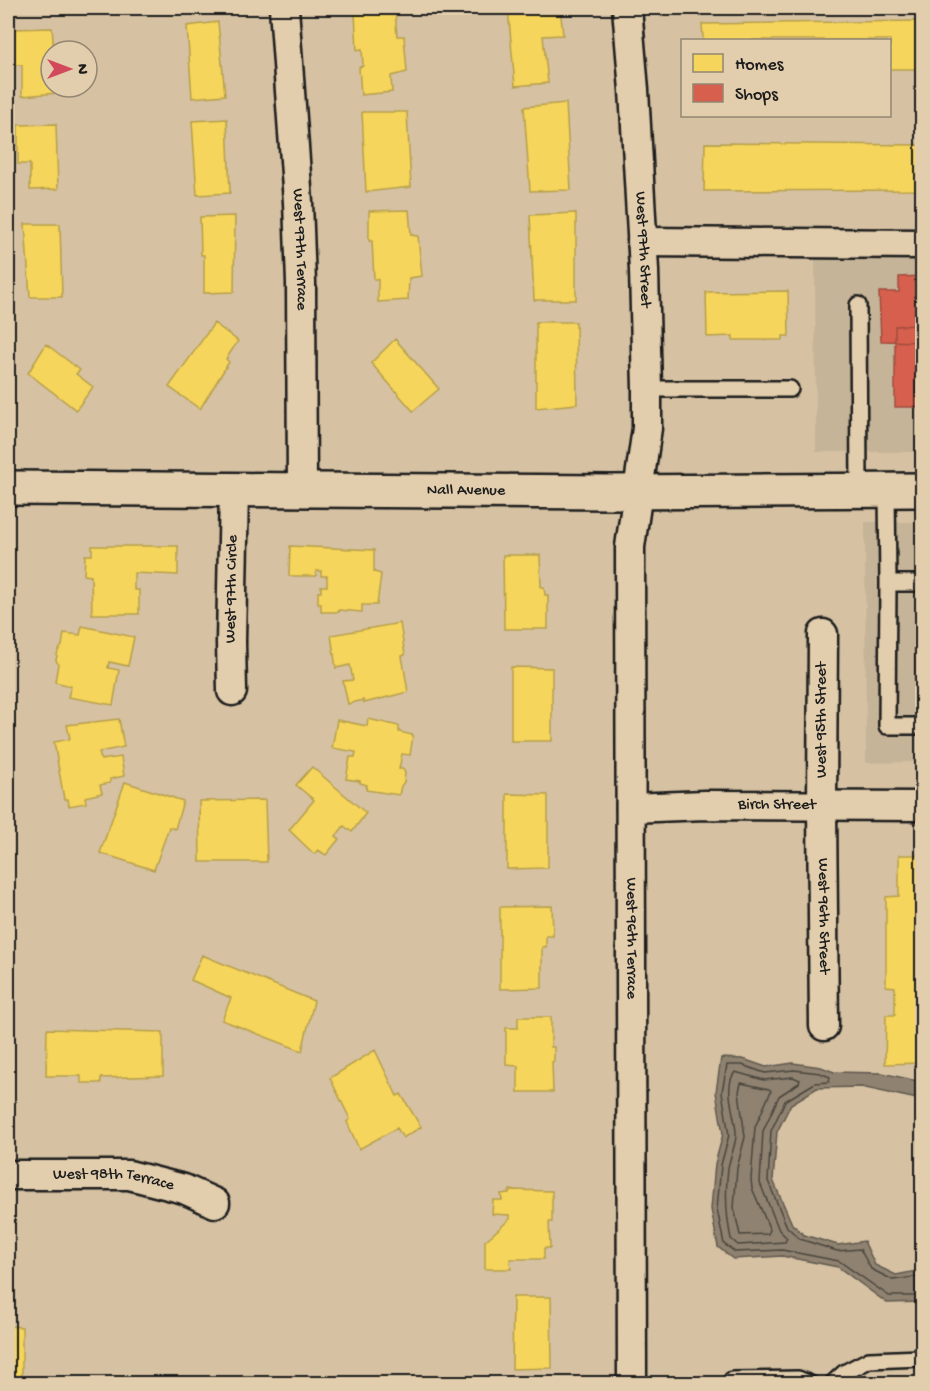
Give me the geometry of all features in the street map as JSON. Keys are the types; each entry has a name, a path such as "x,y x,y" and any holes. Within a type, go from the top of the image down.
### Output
{"main road":[{"name":"Nall Avenue","path":"8,488 639,492 922,490"}],"street":[{"name":"West 97th Terrace","path":"284,8 298,202 301,283 302,490"},
{"name":"West 97th Street","path":"627,8 642,242 647,389 647,428 639,492"},
{"path":"642,242 922,244"},
{"name":"West 97th Circle","path":"232,691 234,489"},
{"name":"West 96th Terrace","path":"632,1383 630,547 639,492"},
{"name":"West 95th Street","path":"822,807 823,634"},
{"name":"Birch Street","path":"631,808 705,805 922,806"},
{"name":"West 96th Street","path":"822,807 824,1026"},
{"name":"West 98th Terrace","path":"8,1175 129,1175 184,1189 215,1203"}],"lane":[{"path":"858,305 873,490 888,583 887,726 922,726"},
{"path":"647,389 790,389"},
{"path":"888,583 922,583"},
{"path":"832,1383 844,1373 869,1360 922,1358"},
{"path":"732,1380 798,1379 810,1383"}],"shaded area":[{"path":"922,257 922,452 816,452 815,259"},
{"path":"865,522 922,522 922,762 866,763"}],"water":[{"path":"721,1058 743,1059 766,1067 793,1063 821,1067 834,1072 882,1073 922,1082 922,1100 861,1087 817,1088 791,1104 777,1132 773,1180 792,1224 804,1235 838,1245 864,1241 875,1265 896,1275 922,1270 922,1302 887,1303 838,1267 782,1256 733,1259 718,1247 711,1209 715,1164 723,1134 716,1092"}],"building: Homes":[{"path":"508,8 560,8 563,35 543,36 548,83 515,86"},
{"path":"395,11 397,36 404,36 407,72 391,76 392,92 361,95 359,67 363,66 362,49 357,50 355,14"},
{"path":"922,21 922,69 891,69 891,39 703,39 702,24"},
{"path":"218,22 225,95 192,98 187,26"},
{"path":"52,28 53,39 39,39 39,95 22,96 22,65 10,65 11,29"},
{"path":"566,103 571,190 530,191 524,107"},
{"path":"362,112 407,112 411,187 366,192"},
{"path":"227,119 230,193 197,195 192,121"},
{"path":"56,124 58,189 30,190 30,164 18,164 18,125"},
{"path":"705,143 922,145 922,190 704,191"},
{"path":"409,210 411,235 418,236 422,276 409,278 408,300 378,302 378,279 374,279 372,241 369,241 369,211"},
{"path":"576,213 576,300 534,300 530,215"},
{"path":"235,216 234,292 204,293 204,255 201,255 200,217"},
{"path":"25,224 60,224 62,297 30,297"},
{"path":"788,291 789,336 783,336 783,340 733,340 733,336 707,337 706,292"},
{"path":"536,322 576,322 577,404 536,408"},
{"path":"214,323 238,341 226,359 229,362 200,409 169,387"},
{"path":"395,339 439,389 413,411 371,363"},
{"path":"46,344 80,370 76,374 93,387 76,410 28,373"},
{"path":"92,546 178,546 178,575 134,573 134,590 139,590 139,614 92,614 91,576 84,575 85,555 92,555"},
{"path":"290,546 374,550 374,572 381,574 377,605 362,605 362,612 339,610 339,612 321,612 318,592 321,592 321,586 327,586 327,576 321,576 321,571 316,571 316,576 289,576"},
{"path":"503,555 540,555 541,587 544,587 545,595 548,595 548,629 504,629"},
{"path":"400,623 405,655 402,656 408,692 364,703 363,700 348,704 343,681 353,680 350,665 336,668 331,635"},
{"path":"82,626 134,637 128,666 109,662 108,668 119,670 113,705 68,697 71,686 55,682 58,664 56,660 64,633 80,635"},
{"path":"511,667 552,668 552,741 511,741"},
{"path":"119,719 124,747 99,752 101,760 121,757 124,776 110,779 110,783 100,785 102,793 85,797 86,803 69,806 68,799 64,799 54,742 70,739 67,725"},
{"path":"368,719 399,726 399,732 413,735 410,755 402,754 399,769 403,769 405,773 399,795 366,790 367,785 360,781 346,779 350,757 355,757 356,752 332,748 337,720 367,726"},
{"path":"312,767 366,813 352,832 344,826 336,836 339,839 326,855 318,850 314,854 289,830 314,800 296,785"},
{"path":"125,782 183,801 175,829 169,827 154,870 100,853"},
{"path":"507,794 548,795 548,868 507,869"},
{"path":"265,800 267,862 200,862 199,801"},
{"path":"899,855 922,855 922,1063 885,1064 886,1015 895,1015 895,987 886,986 886,897 899,896"},
{"path":"552,906 553,936 546,936 546,947 542,947 542,988 500,989 500,907"},
{"path":"202,955 314,1001 302,1051 222,1020 231,998 191,980"},
{"path":"518,1017 551,1017 551,1047 554,1047 553,1092 518,1092 518,1066 506,1065 506,1028 518,1028"},
{"path":"47,1029 163,1032 163,1076 101,1078 101,1083 81,1083 81,1076 46,1076"},
{"path":"375,1050 397,1096 401,1094 421,1127 403,1138 397,1128 359,1149 347,1122 350,1119 330,1078"},
{"path":"510,1190 552,1191 552,1222 549,1222 550,1248 544,1248 544,1259 510,1259 511,1269 485,1269 485,1241 510,1219 510,1215 492,1214 493,1200 502,1200 501,1194 509,1193"},
{"path":"513,1297 551,1297 552,1368 512,1369"},
{"path":"8,1326 22,1327 22,1380 8,1379"},
{"path":"248,1379 249,1384 205,1384"}],"building: Shops":[{"path":"922,276 922,342 881,341 879,292 899,292 899,277"},
{"path":"922,325 922,407 895,407 895,326"},
{"path":"915,632 922,632 922,701 915,701"}]}
